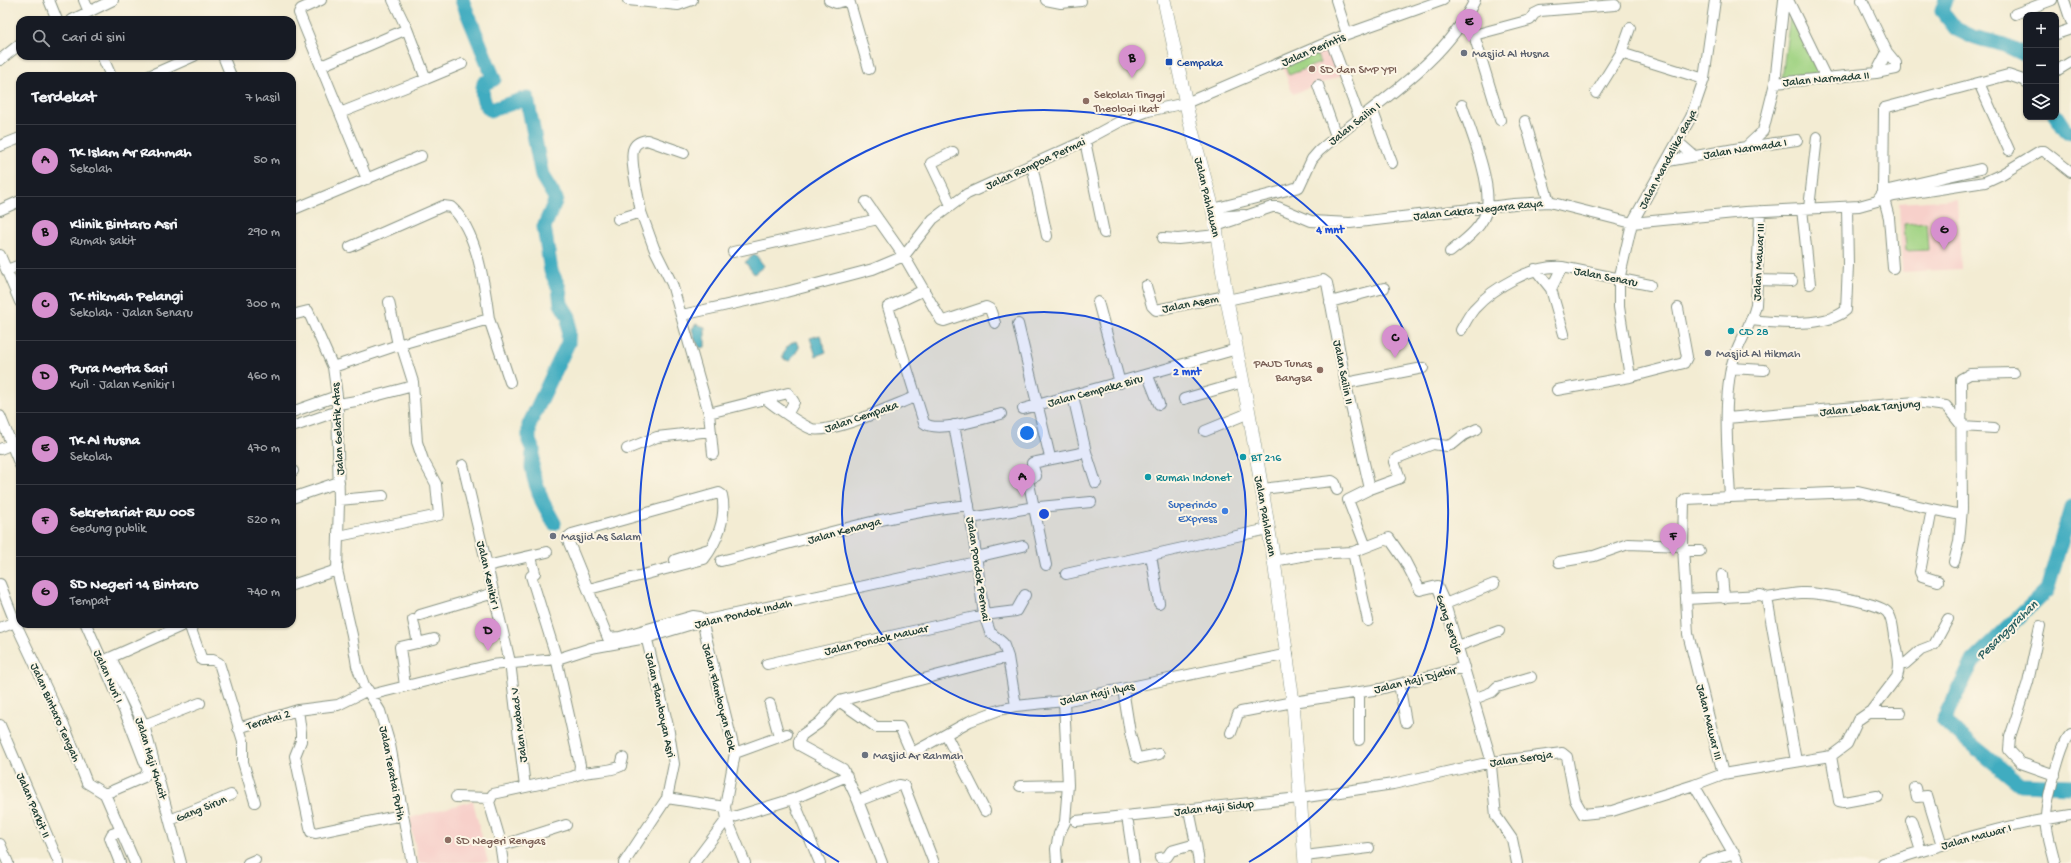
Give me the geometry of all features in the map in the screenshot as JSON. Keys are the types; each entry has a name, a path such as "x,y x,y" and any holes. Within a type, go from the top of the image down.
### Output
{"main road":[{"name":"Jalan Pahlawan","path":"1164,0 1186,103 1215,222 1226,298 1249,412 1274,561 1288,654 1293,702 1305,860"}],"street":[{"path":"50,0 56,16"},
{"path":"84,0 86,15 113,0"},
{"path":"321,0 301,9 299,13 367,179"},
{"path":"392,0 407,29 426,79"},
{"path":"628,0 678,5 692,0"},
{"path":"829,0 836,3 849,0 869,69"},
{"path":"1046,0 1061,3 1081,1"},
{"path":"1336,0 1347,34"},
{"name":"Jalan Sailin I","path":"1215,222 1299,187 1312,159 1336,136 1410,80 1451,40 1465,20 1475,0"},
{"name":"Jalan Mandalika Raya","path":"1630,377 1619,307 1619,280 1632,223 1668,161 1691,117 1704,79 1715,0"},
{"path":"1746,147 1763,131 1775,83 1784,0"},
{"path":"1788,0 1826,78"},
{"path":"1862,0 1887,52 1876,73"},
{"path":"2015,14 2052,0"},
{"path":"2064,0 2071,21"},
{"name":"Jalan Perintis","path":"1186,103 1347,34 1437,1"},
{"path":"1474,35 1530,20 1534,14 1540,11 1615,5"},
{"path":"1465,20 1474,35 1500,120"},
{"path":"1596,92 1621,53 1630,28"},
{"path":"322,66 407,29"},
{"path":"2059,33 2071,29"},
{"path":"1332,41 1360,119"},
{"path":"0,49 16,44"},
{"path":"0,60 16,46"},
{"name":"Jalan Narmada II","path":"1775,83 1876,73 1896,69 1896,63 1887,52"},
{"path":"1621,53 1704,79"},
{"path":"104,60 108,72"},
{"path":"158,72 185,60"},
{"path":"225,60 229,72"},
{"path":"2059,69 2071,62"},
{"path":"340,113 462,64"},
{"path":"1893,268 1889,218 1882,197 1884,108 2010,75 2023,80"},
{"path":"1979,83 2009,150"},
{"path":"1318,85 1336,136"},
{"name":"Jalan Rempoa Permai","path":"904,256 933,219 967,194 1085,140 1121,121 1148,111 1186,103"},
{"path":"1450,252 1470,236 1482,220 1487,208 1484,179 1462,105"},
{"path":"1372,109 1392,163"},
{"path":"1525,121 1549,202"},
{"path":"1763,131 1771,144"},
{"path":"1810,284 1806,208 1817,137"},
{"path":"0,146 16,140"},
{"path":"684,153 647,140 636,144 633,150 632,158 641,212 654,248 672,284 709,413 713,454"},
{"path":"1085,140 1104,233"},
{"name":"Jalan Narmada I","path":"1668,161 1796,140"},
{"name":"Jalan Narmada I","path":"1678,142 1694,156"},
{"path":"1882,197 1985,182 2002,174 2040,151 2044,151 2061,162 2071,172"},
{"path":"951,206 931,163 953,152"},
{"path":"296,208 421,156"},
{"path":"1032,165 1047,236"},
{"path":"1882,197 1980,169"},
{"name":"Jalan Mawar III","path":"1694,785 1723,774 1712,724 1691,649 1683,548 1685,500 1730,497 1727,418 1731,368 1742,337 1751,320 1756,305 1760,211 1806,208 1847,208 1882,197"},
{"path":"866,202 904,256 942,321 986,307 990,308 995,323"},
{"name":"Jalan Cakra Negara Raya","path":"1215,222 1229,223 1246,215 1274,207 1311,221 1350,223 1533,202 1549,202 1632,223 1760,211"},
{"path":"0,210 16,203"},
{"path":"350,247 443,206 451,206 465,226 476,252 489,319 510,382"},
{"path":"1751,320 1794,323 1833,317 1846,310 1848,265 1847,208"},
{"path":"618,219 641,212"},
{"path":"733,252 878,219"},
{"path":"1163,238 1178,239 1215,222"},
{"path":"0,255 16,286"},
{"path":"682,315 786,292 866,271 904,256"},
{"path":"7,270 16,267"},
{"name":"Jalan Senaru","path":"1551,289 1562,267"},
{"name":"Jalan Senaru","path":"1461,330 1474,310 1487,298 1517,278 1535,269 1562,267 1619,280 1650,285"},
{"path":"1535,269 1551,289 1564,334"},
{"name":"Jalan Sailin II","path":"1226,298 1324,280 1327,283 1346,383 1370,488"},
{"path":"1757,280 1792,281"},
{"name":"Jalan Asem","path":"1146,286 1152,306 1156,310 1226,298"},
{"path":"1330,302 1384,288"},
{"path":"924,290 888,308 915,397 925,424 931,427 954,425 1001,414"},
{"path":"339,536 439,515 436,484 423,460 417,442 413,386 399,345 389,302"},
{"path":"1098,302 1120,383"},
{"path":"1557,390 1630,377 1686,361 1687,357 1678,308"},
{"name":"Jalan Gelatik Atas","path":"296,314 308,311 333,367 338,404 339,536 337,570"},
{"path":"333,367 399,345 489,319"},
{"path":"1018,324 1049,454"},
{"name":"Jalan Cempaka Biru","path":"1023,409 1148,376 1237,349"},
{"path":"1346,383 1423,368"},
{"path":"1731,368 1764,370"},
{"path":"1954,562 1959,542 1961,514 1962,378 1970,374 2014,373"},
{"path":"1148,376 1159,404"},
{"path":"1184,399 1243,382"},
{"path":"296,411 356,401 413,386"},
{"path":"709,413 788,393 794,402 788,413"},
{"path":"1073,396 1086,452 1096,483"},
{"name":"Jalan Cempaka","path":"766,399 811,429 824,429 839,426 915,397"},
{"name":"Jalan Lebak Tanjung","path":"1727,418 1916,402 1946,406 1962,426"},
{"path":"296,425 338,404"},
{"path":"1205,431 1249,412"},
{"path":"0,416 16,442 0,449"},
{"name":"Jalan Pondok Permai","path":"954,425 969,505 984,615 989,631 1003,643 1008,657 1016,706"},
{"path":"1962,426 1994,428"},
{"path":"1274,561 1312,554 1353,552 1366,547 1348,500 1370,488 1400,478 1394,462 1397,458 1433,444 1445,446 1453,444 1464,435 1477,429"},
{"path":"627,449 657,437 711,432"},
{"path":"1046,565 1028,479 1036,476 1032,463 1086,452"},
{"name":"Jalan Kenikir I","path":"463,465 510,662"},
{"path":"1262,489 1332,480 1335,483 1337,490"},
{"path":"296,497 339,482"},
{"path":"1730,497 1858,492 1961,514"},
{"path":"588,586 709,549 722,524 722,495 719,493 568,536 567,540 588,586 607,637 612,639 645,634"},
{"path":"339,500 383,496"},
{"path":"971,518 1034,507 1092,502"},
{"name":"Jalan Kenanga","path":"721,561 796,542 858,524 922,511 969,505"},
{"path":"1932,509 1920,572 1922,576 1938,581"},
{"path":"1066,574 1268,529"},
{"name":"Gang Seroja","path":"1366,547 1390,538 1405,561 1420,589 1422,590 1436,586 1445,604 1464,667"},
{"path":"1559,562 1594,556 1628,544 1683,548 1700,551"},
{"name":"Jalan Pondok Indah","path":"702,621 976,560 1023,546"},
{"path":"487,566 531,557 547,552"},
{"path":"1353,552 1368,621"},
{"path":"1151,555 1159,603"},
{"path":"531,557 535,573 531,576 557,659 580,765 579,773"},
{"path":"296,584 337,570"},
{"name":"Jalan Teratai Putih","path":"337,570 352,635 357,666 380,711 388,738 412,863"},
{"path":"1722,575 1724,598"},
{"name":"Jalan Bintaro Tengah","path":"0,584 16,617"},
{"path":"1445,604 1494,584"},
{"path":"418,643 416,618 494,593"},
{"path":"1686,600 1761,595 1767,598 1802,593 1820,594 1869,604 1883,609 1889,615 1899,664 1897,677 1868,714 1858,720 1844,748 1831,756 1723,774"},
{"name":"Jalan Pondok Mawar","path":"767,664 984,615 1016,611 1025,595"},
{"path":"1767,598 1796,761"},
{"path":"369,692 405,686 510,662 557,659 591,648 604,646 645,634 693,616 700,617 702,621"},
{"path":"1899,664 1904,664 1921,650 1934,645 1948,619"},
{"name":"Jalan Flamboyan Elok","path":"702,621 735,753 725,807 727,819 745,863"},
{"path":"0,628 16,622"},
{"path":"2040,626 2028,682 2010,737 2010,750 2021,763 2054,777"},
{"name":"Jalan Bintaro Tengah","path":"21,628 66,730 87,783 105,794"},
{"name":"Jalan Nuri I","path":"88,628 106,659 148,771 144,777 105,794"},
{"path":"106,659 177,628"},
{"path":"190,628 202,660 213,660 218,663 243,744 243,762 255,802"},
{"path":"1458,646 1499,631"},
{"name":"Jalan Flamboyan Asri","path":"624,863 668,798 674,764 673,752 645,634"},
{"path":"405,686 400,647 434,639"},
{"name":"Jalan Haji Ilyas","path":"839,701 876,727 900,727 911,752 914,752 980,716 1016,706 1064,701 1288,654"},
{"path":"882,863 858,801 843,769 799,745 799,741 802,736 819,723 839,701 1008,657"},
{"name":"Jalan Haji Khacit","path":"106,659 144,725 181,863"},
{"name":"Jalan Mabad V","path":"510,662 525,788"},
{"name":"Jalan Haji Djabir","path":"1231,733 1239,713 1399,684 1464,667 1491,762"},
{"path":"1474,699 1492,692 1497,687 1531,677"},
{"path":"1399,684 1406,722"},
{"path":"1123,689 1130,733 1136,756 1138,758 1159,754"},
{"name":"Teratai 2","path":"238,728 298,710 332,707 369,692"},
{"path":"1359,692 1359,740"},
{"path":"1057,863 1056,849 1059,834 1065,822 1068,785 1064,701"},
{"path":"144,725 200,703"},
{"path":"735,753 783,735 770,704"},
{"path":"298,710 301,741 295,756 311,832 315,833 402,814"},
{"path":"1868,714 1900,713"},
{"name":"Jalan Parkit II","path":"0,725 59,863"},
{"path":"946,734 985,811"},
{"path":"2052,862 2046,818 2054,777 2065,740 2071,734"},
{"name":"Jalan Seroja","path":"1300,798 1393,784 1491,762 1564,753 1568,759 1577,806 1582,813 1588,815 1636,805 1694,785"},
{"path":"1831,756 1839,801 1844,802 1877,796"},
{"path":"503,863 489,802 492,794 572,777 579,773 594,773 616,768 621,766 623,758"},
{"path":"1491,762 1496,816 1512,839 1517,863"},
{"path":"694,863 727,819 793,799 847,776"},
{"path":"858,801 899,785 904,786 934,863"},
{"path":"1020,786 1068,785"},
{"path":"1694,785 1739,863"},
{"path":"1915,788 1918,797 1927,796 1942,845"},
{"path":"105,794 134,863"},
{"name":"Gang Sirun","path":"170,820 231,795"},
{"path":"456,797 490,798"},
{"path":"668,798 725,807"},
{"name":"Jalan Haji Sidup","path":"1076,821 1300,798"},
{"path":"793,799 820,863"},
{"path":"1189,810 1199,863"},
{"name":"Jalan Mawar I","path":"1883,863 1920,851 2046,818 2071,815"},
{"path":"1127,816 1134,863"},
{"path":"1911,820 1920,851"},
{"path":"500,846 566,825"},
{"path":"120,863 110,838 112,834 121,831"},
{"path":"0,844 8,863"},
{"path":"1160,858 1167,857 1171,851 1196,844"},
{"path":"1305,860 1369,848"},
{"path":"1704,863 1734,853"}],"shaded area":[{"name":"SD dan SMP YPI","path":"1331,44 1343,75 1293,94 1281,63"},
{"path":"1957,199 1961,269 1902,272 1899,203"},
{"name":"SD Negeri Rengas","path":"473,801 488,862 419,863 409,818"}],"green space":[{"path":"1790,15 1819,74 1782,79"},
{"path":"1316,53 1320,63 1289,75 1285,65"},
{"path":"1926,222 1928,250 1906,251 1904,224"}],"water":[{"path":"755,254 764,266 754,274 745,262"},
{"path":"696,324 705,327 705,347 700,348 695,340 692,329"},
{"path":"820,335 826,352 816,356 810,338"},
{"path":"796,341 799,348 790,361 783,359 783,353 786,348"}],"waterway":[{"path":"462,0 494,79 484,83 484,101 491,110 527,98 542,176 556,199 544,227 551,271 559,288 561,304 569,317 568,343 529,425 529,441 533,450 532,467 534,478 542,501 554,523"},
{"name":"Pesanggrahan","path":"1946,0 1942,11 1956,29 1973,37 2005,45 2023,54"},
{"name":"Pesanggrahan","path":"2059,120 2066,131 2071,132"},
{"name":"Pesanggrahan","path":"2071,507 2047,590 1973,661 1943,721 2020,784 2071,786"}],"place":[{"name":"TK Al Husna","path":"1469,42"},
{"name":"Masjid Al Husna","path":"1464,53"},
{"name":"Cempaka","path":"1169,62"},
{"name":"SD dan SMP YPI","path":"1312,69"},
{"name":"Klinik Bintaro Asri","path":"1132,78"},
{"name":"Sekolah Tinggi Theologi Ikat","path":"1086,101"},
{"name":"SD Negeri 14 Bintaro","path":"1944,250"},
{"name":"CD 28","path":"1731,331"},
{"name":"Masjid Al Hikmah","path":"1708,353"},
{"name":"TK Hikmah Pelangi","path":"1395,358"},
{"name":"PAUD Tunas Bangsa","path":"1320,370"},
{"name":"BT 216","path":"1243,457"},
{"name":"Rumah Indonet","path":"1148,477"},
{"name":"TK Islam Ar Rahmah","path":"1022,497"},
{"name":"Superindo Express","path":"1225,511"},
{"name":"Masjid As Salam","path":"553,536"},
{"name":"Sekretariat RW 005","path":"1673,556"},
{"name":"Pura Merta Sari","path":"488,651"},
{"name":"Masjid Ar Rahmah","path":"865,755"},
{"name":"SD Negeri Rengas","path":"448,840"}]}
